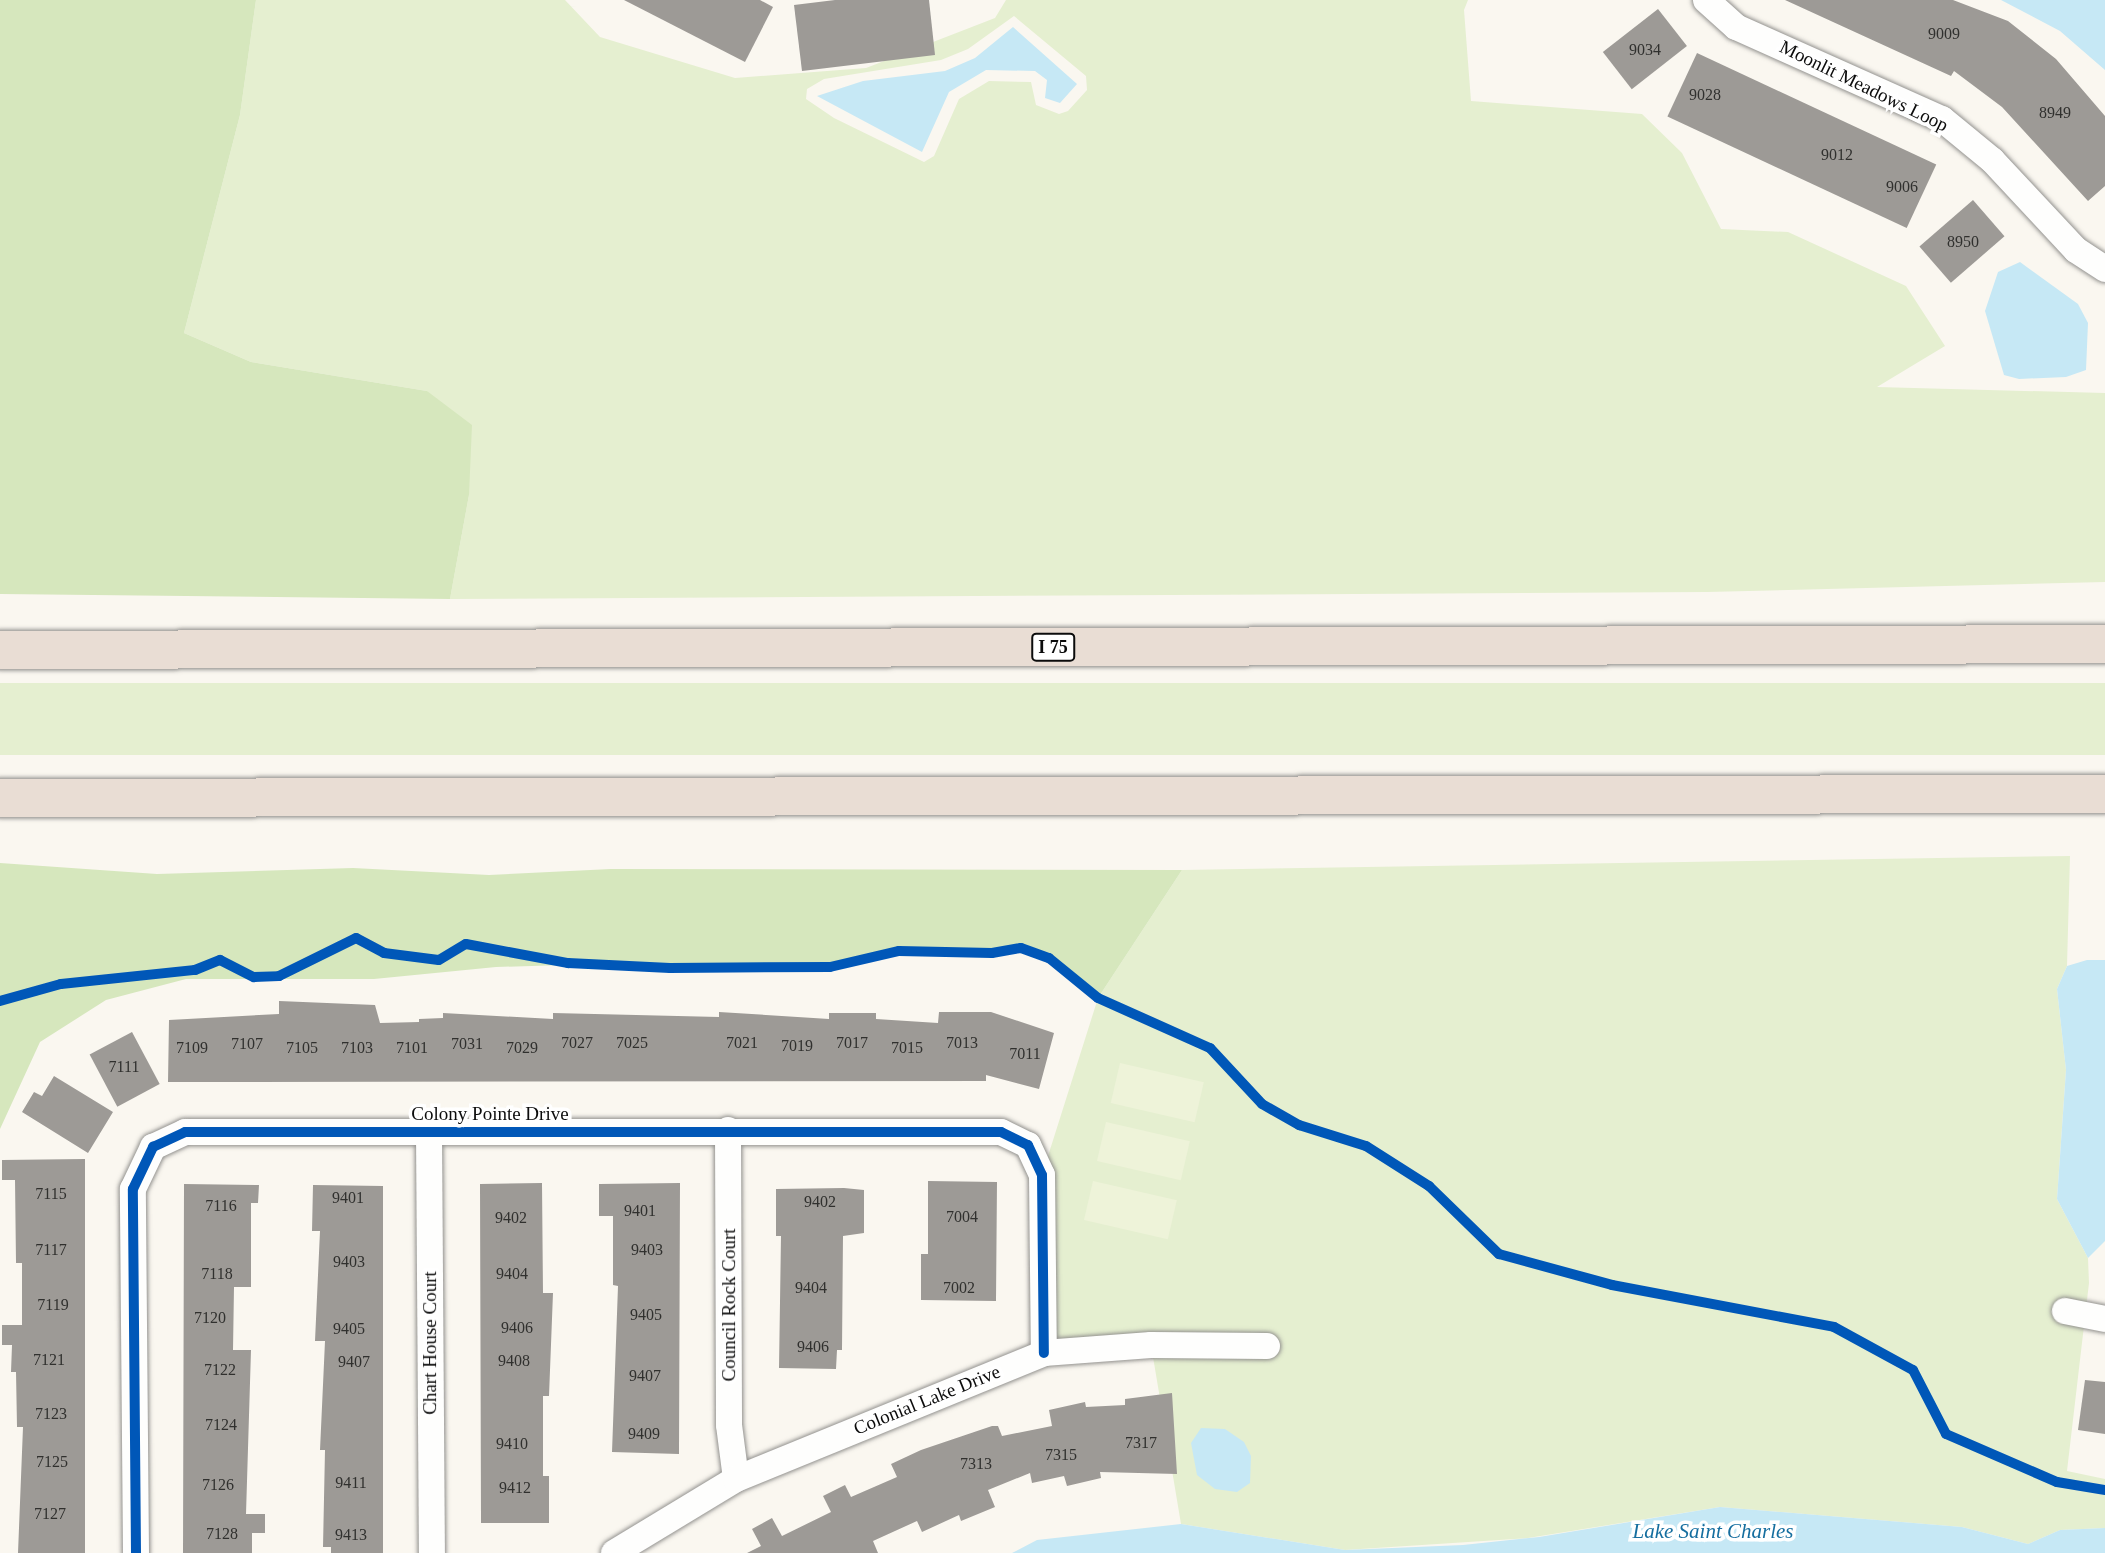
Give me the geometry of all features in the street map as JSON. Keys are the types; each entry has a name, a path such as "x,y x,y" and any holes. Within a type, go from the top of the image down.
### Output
{"highway":[{"name":"I 75","path":"0,650 2105,645"},
{"path":"0,798 2105,794"}],"street":[{"name":"Moonlit Meadows Loop","path":"1706,0 1736,27 1942,119 1992,160 2076,250 2105,269"},
{"name":"Council Rock Court","path":"728,1130 729,1426 736,1479"},
{"name":"Colony Pointe Drive","path":"136,1553 133,1189 153,1147 185,1132 1001,1132 1028,1145 1042,1175 1044,1353"},
{"name":"Chart House Court","path":"429,1132 432,1553"},
{"path":"2066,1311 2105,1319"},
{"name":"Colonial Lake Drive","path":"614,1553 736,1479 1044,1353 1151,1345 1267,1346"}],"green space":[{"path":"0,0 256,0 240,115 184,333 251,362 427,391 472,425 469,495 450,599 0,594"},
{"path":"256,0 565,0 600,37 735,78 866,68 995,18 1006,0 1468,0 1464,10 1471,101 1642,114 1682,153 1721,229 1788,232 1906,286 1945,346 1877,387 2105,393 2105,582 1707,592 450,599 469,495 427,391 251,362 184,333 240,115","holes":["1014,16 1086,76 1087,90 1068,111 1059,114 1036,105 1031,82 989,81 959,99 934,156 924,162 834,118 806,99 807,89 824,79 941,60 968,49"]},
{"path":"0,683 2105,683 2105,755 0,755"},
{"path":"2070,856 2067,966 2057,989 2066,1070 2057,1199 2088,1258 2089,1283 2067,1471 2105,1479 2105,1528 2060,1530 2028,1544 1962,1527 1720,1507 1528,1538 1345,1550 1181,1524 1151,1345 1044,1353 1042,1175 1098,998 1182,870"},
{"path":"0,863 157,874 353,868 489,875 611,869 1182,870 1098,998 1049,958 1021,948 992,953 899,951 830,967 595,964 496,967 374,979 186,979 106,1000 40,1042 0,1129"},
{"path":"1120,1063 1204,1082 1195,1122 1111,1103"},
{"path":"1106,1122 1190,1141 1181,1180 1097,1161"},
{"path":"1093,1181 1177,1200 1168,1239 1084,1220"}],"water":[{"path":"2001,0 2105,0 2105,70 2060,31"},
{"path":"1013,27 1077,84 1060,103 1045,98 1047,80 1035,71 986,70 949,92 922,152 817,96 863,81 945,71 975,58"},
{"path":"2020,262 2078,304 2088,323 2086,370 2066,377 2019,379 2004,375 1985,311 1998,272"},
{"path":"2087,960 2105,960 2105,1241 2088,1258 2057,1199 2066,1070 2057,989 2067,966"},
{"path":"1201,1428 1225,1429 1244,1442 1251,1456 1250,1483 1237,1492 1215,1489 1197,1475 1191,1443"},
{"name":"Lake Saint Charles","path":"1720,1507 1962,1527 2028,1544 2060,1530 2105,1528 2105,1553 1012,1553 1037,1540 1181,1524 1345,1550 1463,1545 1539,1537"}],"building":[{"path":"624,0 760,0 773,7 745,62"},
{"path":"835,0 929,0 935,55 802,71 794,5"},
{"path":"1785,0 1953,0 2008,21 2056,59 2105,116 2105,186 2088,201 2002,107 1954,71 1951,76"},
{"path":"1658,9 1687,46 1632,89 1603,52"},
{"path":"1697,53 1936,165 1907,228 1667,116"},
{"path":"1973,200 2004,236 1951,283 1919,247"},
{"path":"279,1001 375,1005 380,1023 419,1022 419,1019 443,1018 443,1013 553,1019 553,1013 719,1017 719,1012 829,1019 829,1013 876,1013 876,1019 938,1023 939,1012 991,1012 1054,1033 1039,1089 986,1075 986,1081 168,1082 169,1020 279,1014"},
{"path":"132,1032 160,1084 117,1107 90,1055"},
{"path":"54,1076 113,1112 88,1153 22,1112 34,1092 42,1096"},
{"path":"85,1159 85,1553 18,1553 23,1427 17,1427 16,1372 11,1372 12,1345 2,1345 2,1325 22,1325 22,1263 16,1263 15,1180 2,1180 2,1160"},
{"path":"928,1181 997,1182 996,1301 921,1300 921,1254 928,1254"},
{"path":"542,1183 543,1293 553,1293 549,1396 543,1396 543,1476 549,1476 549,1523 481,1523 480,1184"},
{"path":"680,1183 679,1454 612,1452 618,1286 613,1285 613,1216 599,1216 599,1184"},
{"path":"184,1184 259,1185 258,1203 251,1203 251,1287 234,1287 233,1350 251,1350 246,1514 265,1514 265,1533 252,1533 252,1553 183,1553"},
{"path":"313,1185 383,1186 383,1553 331,1553 331,1547 323,1547 325,1450 320,1450 325,1341 315,1341 320,1231 312,1231"},
{"path":"776,1189 864,1190 864,1233 843,1236 842,1350 837,1350 836,1369 779,1368 781,1236 776,1236"},
{"path":"2085,1380 2105,1382 2105,1434 2078,1430"},
{"path":"1172,1393 1177,1474 1100,1472 1101,1478 1067,1486 1064,1476 1032,1483 1030,1473 988,1490 995,1507 961,1521 959,1515 922,1532 917,1521 873,1541 878,1553 747,1553 761,1546 752,1529 772,1518 782,1536 831,1512 823,1496 845,1485 851,1497 897,1477 891,1464 921,1450 992,1426 998,1426 1002,1436 1052,1426 1049,1410 1085,1402 1086,1407 1125,1405 1125,1399"}],"cycle path":[{"path":"0,1001 61,984 195,970 220,960 254,977 279,976 356,938 384,953 439,960 466,944 568,963 670,968 830,967 899,951 992,953 1021,948 1049,958 1098,998 1210,1048 1262,1104 1299,1125 1366,1146 1429,1186 1499,1254 1612,1285 1834,1327 1913,1370 1946,1434 2057,1482 2105,1490"},
{"path":"136,1553 133,1189 153,1147 185,1132 1001,1132 1028,1145 1042,1175 1044,1353"}]}
